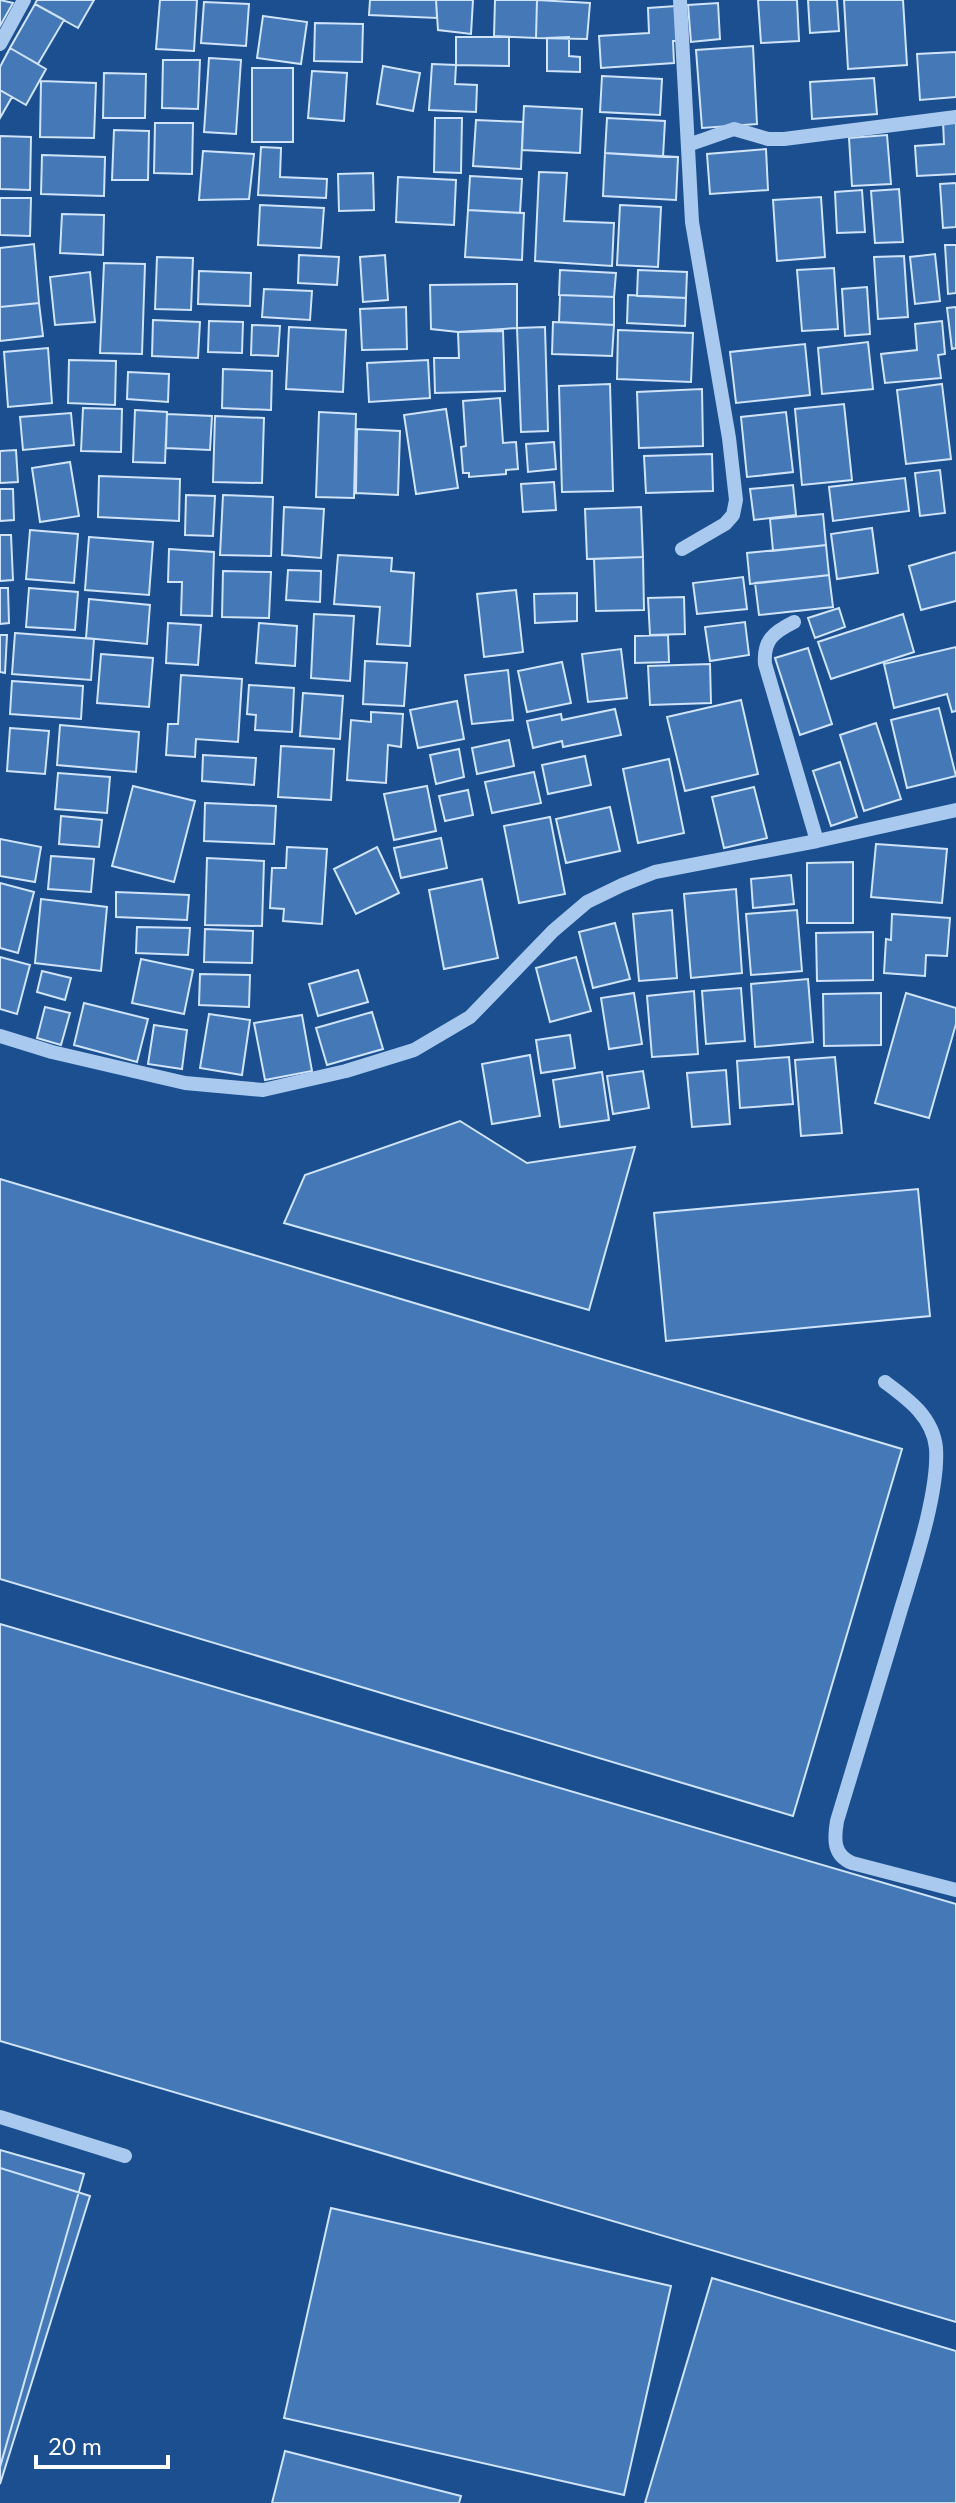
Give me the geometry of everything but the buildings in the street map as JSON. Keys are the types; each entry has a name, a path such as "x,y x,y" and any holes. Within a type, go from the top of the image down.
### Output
{"street":[{"path":"0,44 24,0"},
{"path":"680,0 692,222 727,424 736,500 733,515 725,524 682,549"},
{"path":"688,145 734,129 768,139 784,139 956,117"},
{"path":"794,622 776,631 767,642 765,664 817,841"},
{"path":"0,1036 52,1052 185,1083 263,1090 346,1071 414,1050 470,1017 553,931 587,902 655,872 956,810"},
{"path":"885,1382 913,1402 928,1421 936,1446 933,1481 919,1552 837,1821 834,1841 844,1860 956,1890"},
{"path":"0,2117 125,2156"}]}
